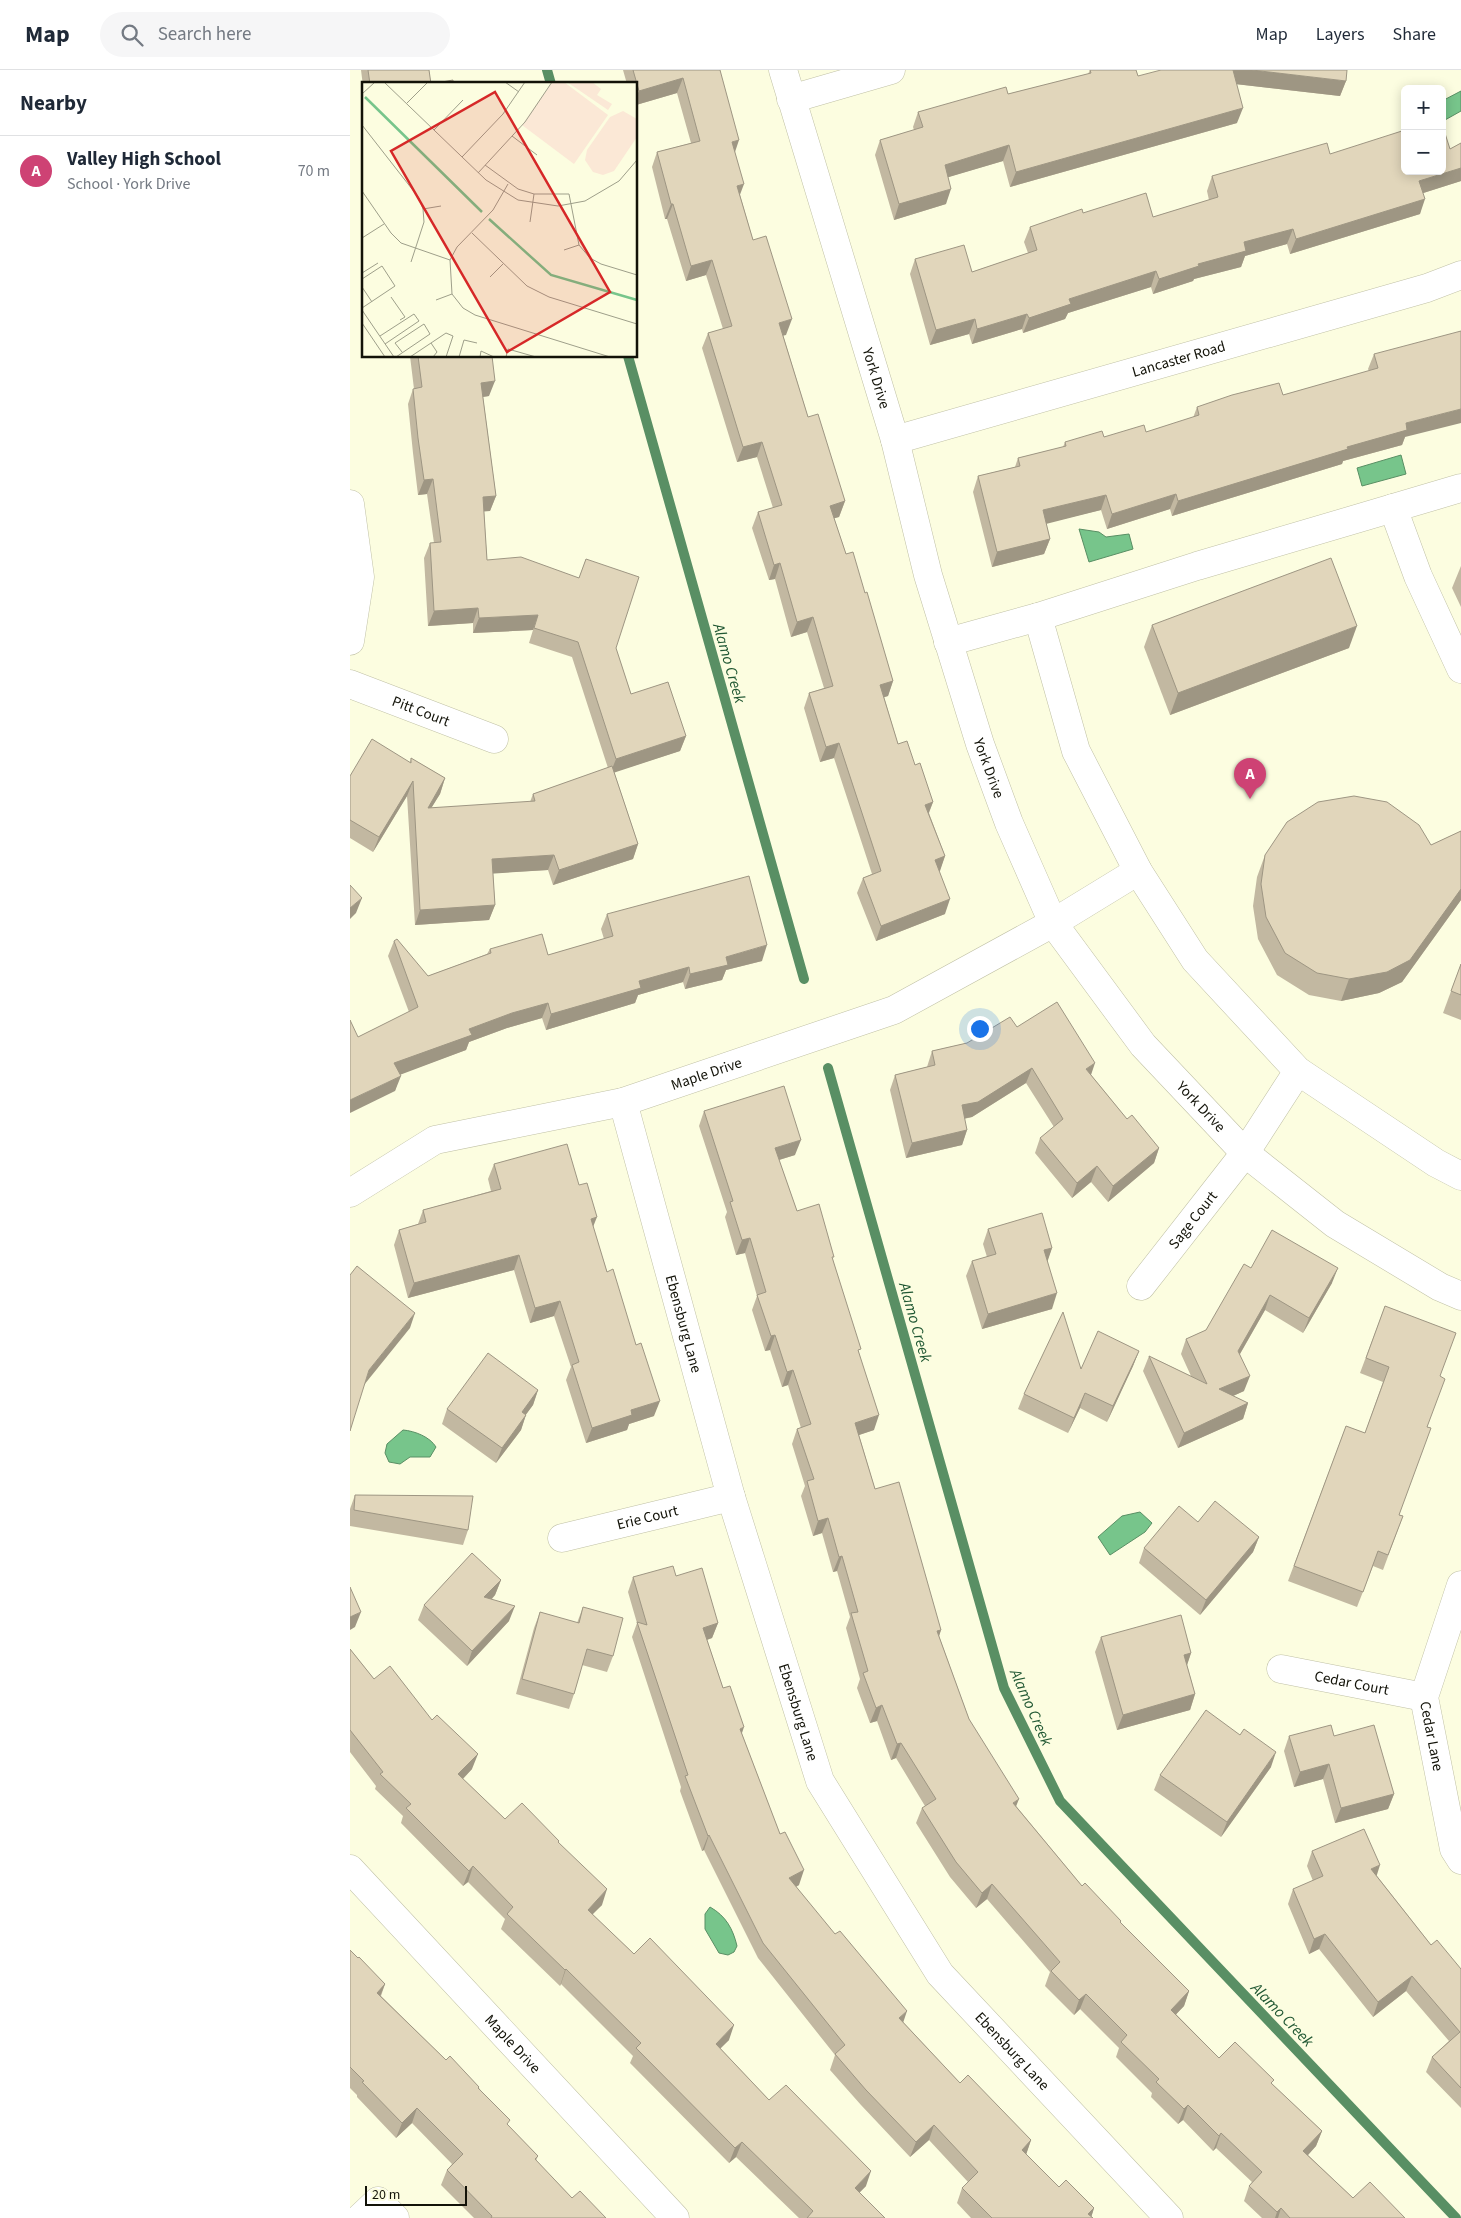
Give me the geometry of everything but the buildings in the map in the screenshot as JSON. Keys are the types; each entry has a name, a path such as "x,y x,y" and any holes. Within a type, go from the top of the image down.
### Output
{"street":[{"name":"York Drive","path":"783,70 895,440 928,575 980,744 1009,823 1053,923 1143,1045 1245,1153 1335,1224 1440,1287 1461,1296"},
{"path":"791,99 890,70"},
{"name":"Lancaster Road","path":"895,440 1417,290 1461,275"},
{"path":"948,642 1038,617 1197,566 1461,488"},
{"path":"350,504 360,577 350,640"},
{"path":"1393,508 1418,576 1461,669"},
{"path":"1038,617 1076,751 1138,871 1194,960 1298,1071 1436,1163 1461,1176"},
{"name":"Pitt Court","path":"350,684 494,739"},
{"name":"Maple Drive","path":"350,1194 435,1140 623,1102 894,1010 1053,923 1138,871"},
{"name":"Sage Court","path":"1141,1286 1245,1153 1298,1071"},
{"name":"Ebensburg Lane","path":"623,1102 731,1497 820,1780 940,1974 1169,2218"},
{"name":"Erie Court","path":"562,1538 731,1497"},
{"name":"Cedar Lane","path":"1461,1584 1424,1696 1454,1849 1461,1860"},
{"name":"Cedar Court","path":"1282,1669 1424,1696"},
{"name":"Maple Drive","path":"350,1869 674,2218"},
{"path":"360,2218 378,2201 395,2218"}],"shaded area":[{"path":"1461,91 1461,111 1446,119 1446,99"},
{"path":"1401,455 1406,474 1362,486 1357,468"},
{"path":"1079,529 1099,532 1106,537 1129,534 1133,549 1089,562"},
{"path":"403,1430 422,1435 433,1443 436,1447 430,1457 410,1457 400,1464 389,1462 385,1453 387,1444"},
{"path":"1140,1512 1152,1523 1145,1532 1110,1555 1098,1537 1122,1516"},
{"path":"710,1907 725,1919 733,1934 737,1946 734,1952 728,1955 719,1953 705,1929 705,1914"}],"waterway":[{"name":"Alamo Creek","path":"547,70 550,82"},
{"name":"Alamo Creek","path":"629,358 804,979"},
{"name":"Alamo Creek","path":"828,1068 1004,1688 1060,1801 1456,2218"}],"place":[{"name":"Valley High School","path":"1250,799"}]}
